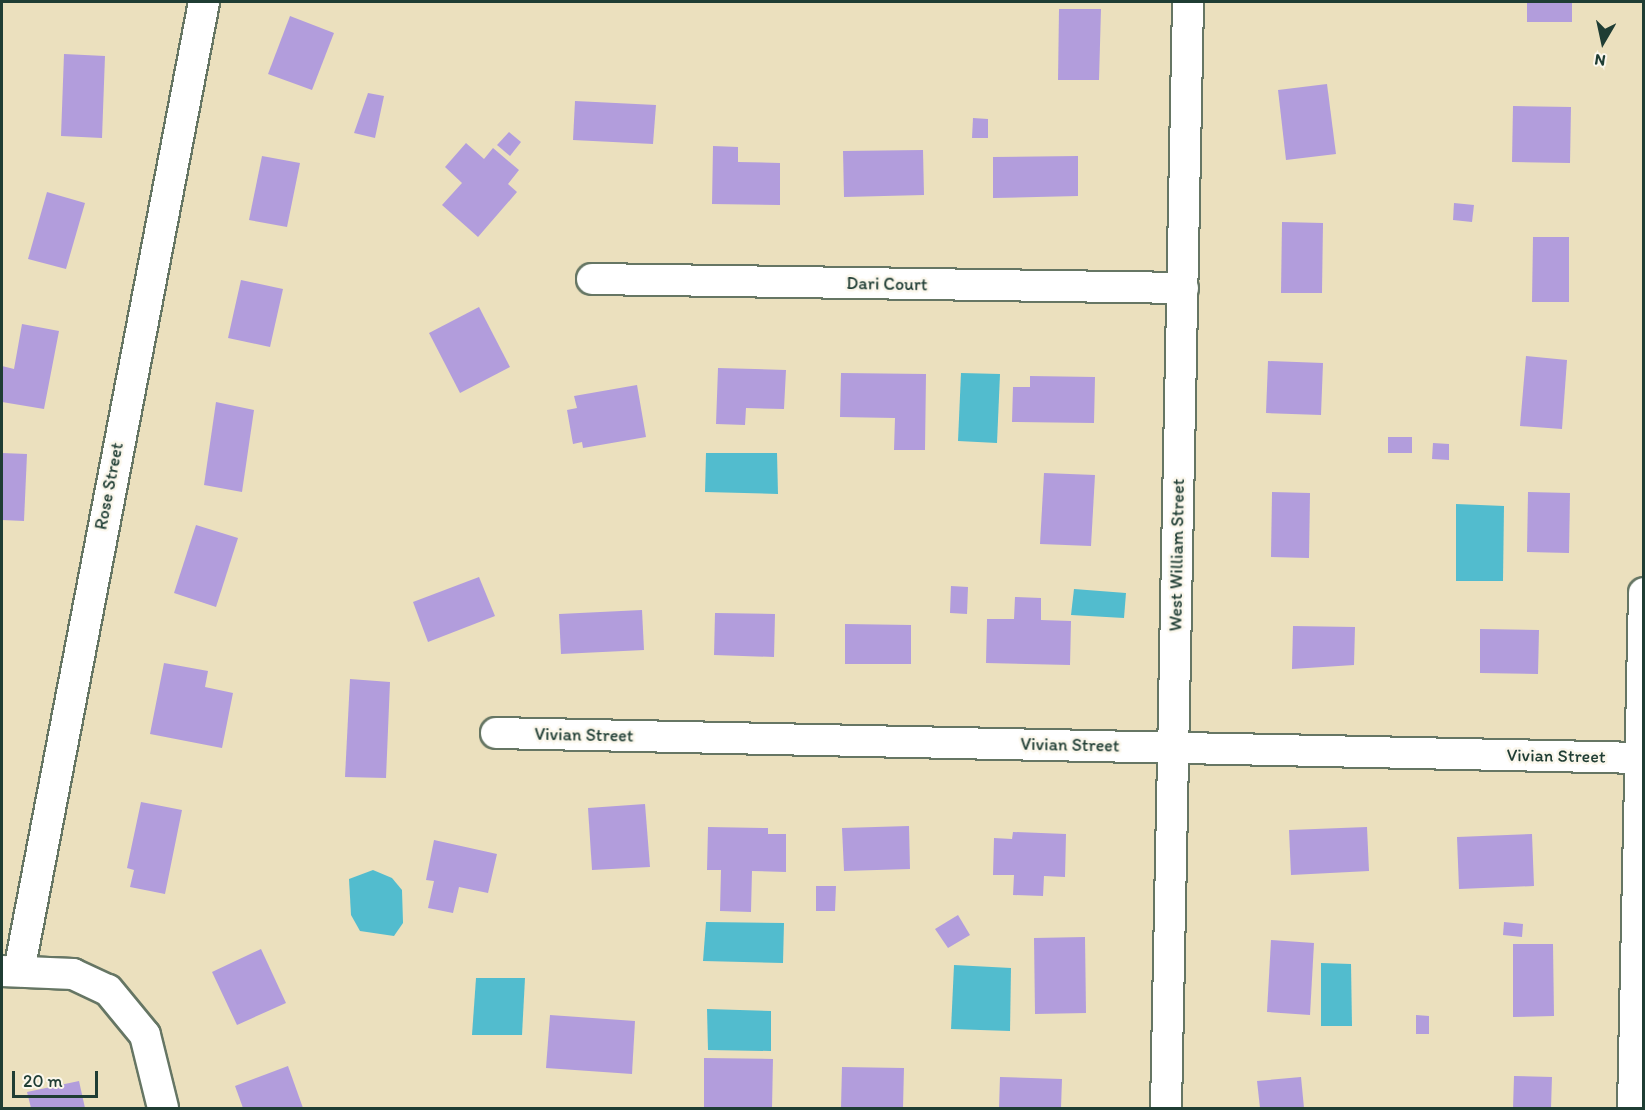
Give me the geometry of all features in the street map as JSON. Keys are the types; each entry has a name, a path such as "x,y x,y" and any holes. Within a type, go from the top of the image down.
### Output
{"street":[{"name":"Rose Street","path":"10,971 204,2"},
{"name":"West William Street","path":"1166,1108 1188,2"},
{"name":"Dari Court","path":"592,279 1183,288"},
{"path":"1633,1108 1644,593"},
{"name":"Vivian Street","path":"496,733 1642,758"},
{"path":"10,971 73,974 123,1003 145,1035 163,1108"}],"water":[{"path":"961,373 1000,374 997,443 958,441"},
{"path":"706,453 777,453 778,494 705,492"},
{"path":"1456,504 1504,506 1503,581 1456,581"},
{"path":"1074,589 1126,593 1124,618 1071,615"},
{"path":"373,870 392,878 402,890 403,923 394,936 360,931 351,915 349,879"},
{"path":"706,922 784,923 783,963 703,961"},
{"path":"1321,963 1351,964 1352,1026 1321,1026"},
{"path":"954,965 1011,968 1010,1031 951,1029"},
{"path":"476,978 525,978 522,1035 472,1035"},
{"path":"707,1009 771,1011 771,1051 708,1050"}],"building":[{"path":"1527,2 1572,2 1572,22 1527,22"},
{"path":"1059,9 1101,9 1099,80 1058,80"},
{"path":"290,16 334,33 312,90 268,74"},
{"path":"64,54 105,56 102,138 61,136"},
{"path":"1327,84 1336,154 1286,160 1278,90"},
{"path":"368,93 384,96 375,138 354,133"},
{"path":"575,101 656,105 653,144 573,140"},
{"path":"1513,106 1571,107 1570,163 1512,162"},
{"path":"973,118 988,119 988,138 972,138"},
{"path":"509,132 521,142 510,156 497,145"},
{"path":"466,143 484,159 493,148 519,170 508,184 517,192 478,237 442,205 462,183 445,167"},
{"path":"713,146 738,147 738,162 780,163 780,205 712,204"},
{"path":"923,150 924,195 844,197 843,151"},
{"path":"262,156 300,163 287,227 249,220"},
{"path":"1078,156 1078,196 993,198 993,157"},
{"path":"47,192 85,203 66,269 28,259"},
{"path":"1454,203 1474,205 1472,222 1453,220"},
{"path":"1282,222 1323,223 1322,293 1281,293"},
{"path":"1533,237 1569,237 1569,302 1532,302"},
{"path":"241,280 283,289 270,347 228,338"},
{"path":"479,307 510,367 460,393 429,333"},
{"path":"22,324 59,331 44,409 2,402 2,366 14,369"},
{"path":"1526,356 1567,360 1562,429 1520,426"},
{"path":"1268,361 1323,363 1321,415 1266,413"},
{"path":"718,368 786,370 784,409 746,408 745,425 716,424"},
{"path":"841,373 926,374 925,450 894,450 895,418 840,417"},
{"path":"1030,376 1095,377 1094,423 1012,422 1013,387 1030,387"},
{"path":"637,385 646,437 583,448 582,442 573,444 567,410 577,408 574,396"},
{"path":"216,402 254,410 242,492 204,485"},
{"path":"1388,437 1412,437 1412,453 1388,453"},
{"path":"1433,443 1449,444 1449,460 1432,459"},
{"path":"2,453 27,454 24,521 2,520"},
{"path":"1044,473 1095,475 1091,546 1040,544"},
{"path":"1272,492 1310,493 1309,558 1271,557"},
{"path":"1528,492 1570,493 1569,553 1527,552"},
{"path":"196,525 238,538 216,607 174,593"},
{"path":"479,577 495,616 428,642 413,602"},
{"path":"951,586 968,587 967,614 950,613"},
{"path":"1015,597 1041,598 1041,620 1071,621 1070,665 986,663 987,619 1014,619"},
{"path":"642,610 644,650 561,654 559,614"},
{"path":"715,613 775,614 774,657 714,655"},
{"path":"845,624 911,625 911,664 845,664"},
{"path":"1293,626 1355,627 1354,665 1292,669"},
{"path":"1480,629 1539,630 1538,674 1480,673"},
{"path":"164,663 208,671 205,687 233,693 222,748 150,734"},
{"path":"350,679 390,682 386,778 345,777"},
{"path":"141,802 182,810 165,894 130,887 134,870 127,868"},
{"path":"645,804 650,867 592,870 588,808"},
{"path":"909,826 910,869 844,871 842,828"},
{"path":"708,827 768,828 768,834 786,834 786,872 752,871 751,912 720,911 721,870 707,870"},
{"path":"1367,827 1369,871 1291,875 1289,830"},
{"path":"1013,832 1066,834 1065,877 1044,876 1043,896 1013,895 1014,875 993,875 994,838 1012,839"},
{"path":"1532,834 1534,886 1459,889 1457,837"},
{"path":"434,840 497,854 488,893 459,887 453,913 428,908 434,881 426,880"},
{"path":"816,886 836,886 835,911 816,911"},
{"path":"958,915 970,935 948,948 935,929"},
{"path":"1504,922 1523,924 1522,937 1503,935"},
{"path":"1085,937 1086,1013 1035,1014 1034,938"},
{"path":"1271,940 1314,943 1310,1015 1267,1012"},
{"path":"1513,944 1553,944 1554,1016 1513,1017"},
{"path":"261,949 286,1003 237,1025 212,972"},
{"path":"550,1015 635,1021 632,1074 546,1068"},
{"path":"1416,1015 1429,1016 1429,1034 1416,1034"},
{"path":"704,1058 773,1059 772,1108 704,1108"},
{"path":"288,1066 303,1108 243,1108 235,1086"},
{"path":"842,1067 904,1068 903,1108 841,1108"},
{"path":"1514,1076 1552,1077 1551,1108 1513,1108"},
{"path":"1000,1077 1062,1079 1061,1108 999,1108"},
{"path":"1301,1077 1304,1108 1260,1108 1257,1081"},
{"path":"79,1081 85,1108 31,1108 27,1092"}]}
